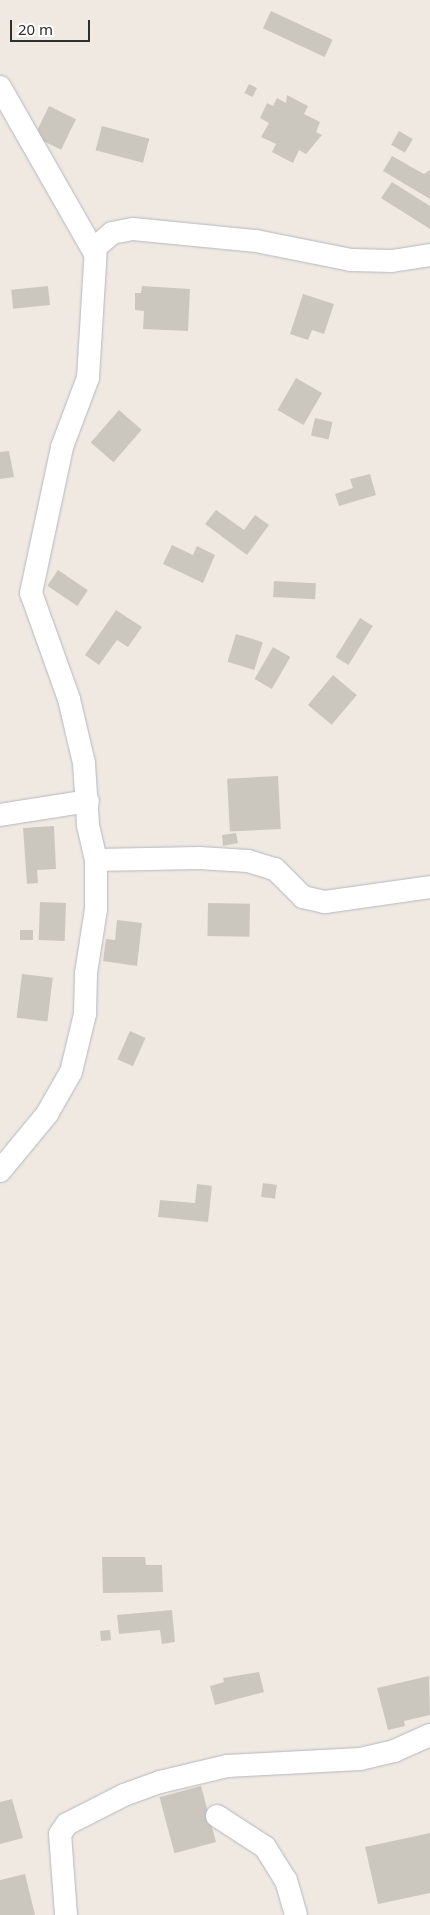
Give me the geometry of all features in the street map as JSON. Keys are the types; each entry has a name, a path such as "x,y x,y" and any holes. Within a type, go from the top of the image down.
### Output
{"street":[{"path":"0,87 94,252 88,378 62,446 31,592 69,699 84,763 96,860 96,909 78,1050 57,1099 0,1171"},
{"path":"94,252 105,237 133,229 256,241 351,260 392,260 430,255"},
{"path":"0,815 88,800"},
{"path":"96,860 199,858 257,863 282,874 303,897 320,902 430,887"},
{"path":"66,1915 62,1830 124,1794 160,1782 227,1766 360,1759 394,1751 430,1735"},
{"path":"217,1816 264,1847 286,1880 296,1915"}],"building":[{"path":"271,11 333,40 325,57 263,28"},
{"path":"249,84 257,88 252,97 244,93"},
{"path":"287,95 308,106 304,114 320,122 316,132 322,135 306,154 299,150 293,163 272,152 276,144 261,137 269,123 260,118 267,103 273,106 277,98 286,103"},
{"path":"49,106 76,119 61,150 34,137"},
{"path":"102,126 149,139 143,163 96,150"},
{"path":"399,131 413,139 405,153 391,145"},
{"path":"392,156 424,174 430,170 430,199 383,171"},
{"path":"392,182 430,206 430,229 381,198"},
{"path":"48,286 50,305 13,309 11,290"},
{"path":"142,286 190,289 188,331 143,329 144,311 135,310 135,293 141,293"},
{"path":"303,294 334,304 324,334 312,330 308,340 290,334"},
{"path":"296,378 322,393 303,425 278,410"},
{"path":"119,410 142,430 113,462 91,442"},
{"path":"315,418 333,422 328,440 311,436"},
{"path":"9,451 14,477 0,479 0,452"},
{"path":"370,474 376,495 339,506 335,494 353,488 350,479"},
{"path":"216,510 244,530 255,515 269,525 247,555 205,524"},
{"path":"172,545 193,555 197,546 215,555 203,583 163,564"},
{"path":"58,570 88,590 77,606 47,586"},
{"path":"274,581 316,583 315,599 273,597"},
{"path":"116,610 142,627 128,647 117,640 99,665 85,655"},
{"path":"360,618 373,626 348,665 336,657"},
{"path":"236,634 263,642 254,670 228,662"},
{"path":"273,647 290,657 272,689 254,679"},
{"path":"333,675 357,695 332,725 308,705"},
{"path":"278,776 281,829 230,832 227,779"},
{"path":"54,826 56,869 37,870 38,883 27,884 23,828"},
{"path":"236,833 238,843 223,846 222,835"},
{"path":"40,902 66,903 65,941 39,940"},
{"path":"208,903 250,904 249,937 207,936"},
{"path":"117,920 142,923 137,966 103,961 106,939 115,940"},
{"path":"20,930 33,930 33,940 20,940"},
{"path":"22,974 53,978 47,1021 17,1018"},
{"path":"130,1031 146,1038 133,1066 117,1059"},
{"path":"263,1183 277,1185 275,1199 261,1197"},
{"path":"197,1184 212,1186 208,1222 158,1217 160,1200 195,1203"},
{"path":"102,1557 145,1557 146,1565 162,1565 163,1592 103,1593"},
{"path":"172,1610 175,1642 162,1644 160,1630 119,1634 117,1615"},
{"path":"110,1630 111,1640 101,1641 100,1631"},
{"path":"259,1672 264,1692 215,1705 210,1686 224,1682 223,1678"},
{"path":"429,1676 430,1715 404,1721 405,1726 388,1730 377,1688"},
{"path":"201,1786 216,1842 174,1853 159,1797"},
{"path":"12,1799 23,1838 0,1844 0,1802"},
{"path":"430,1833 430,1893 378,1904 365,1847"},
{"path":"25,1874 35,1915 0,1915 0,1880"}]}
